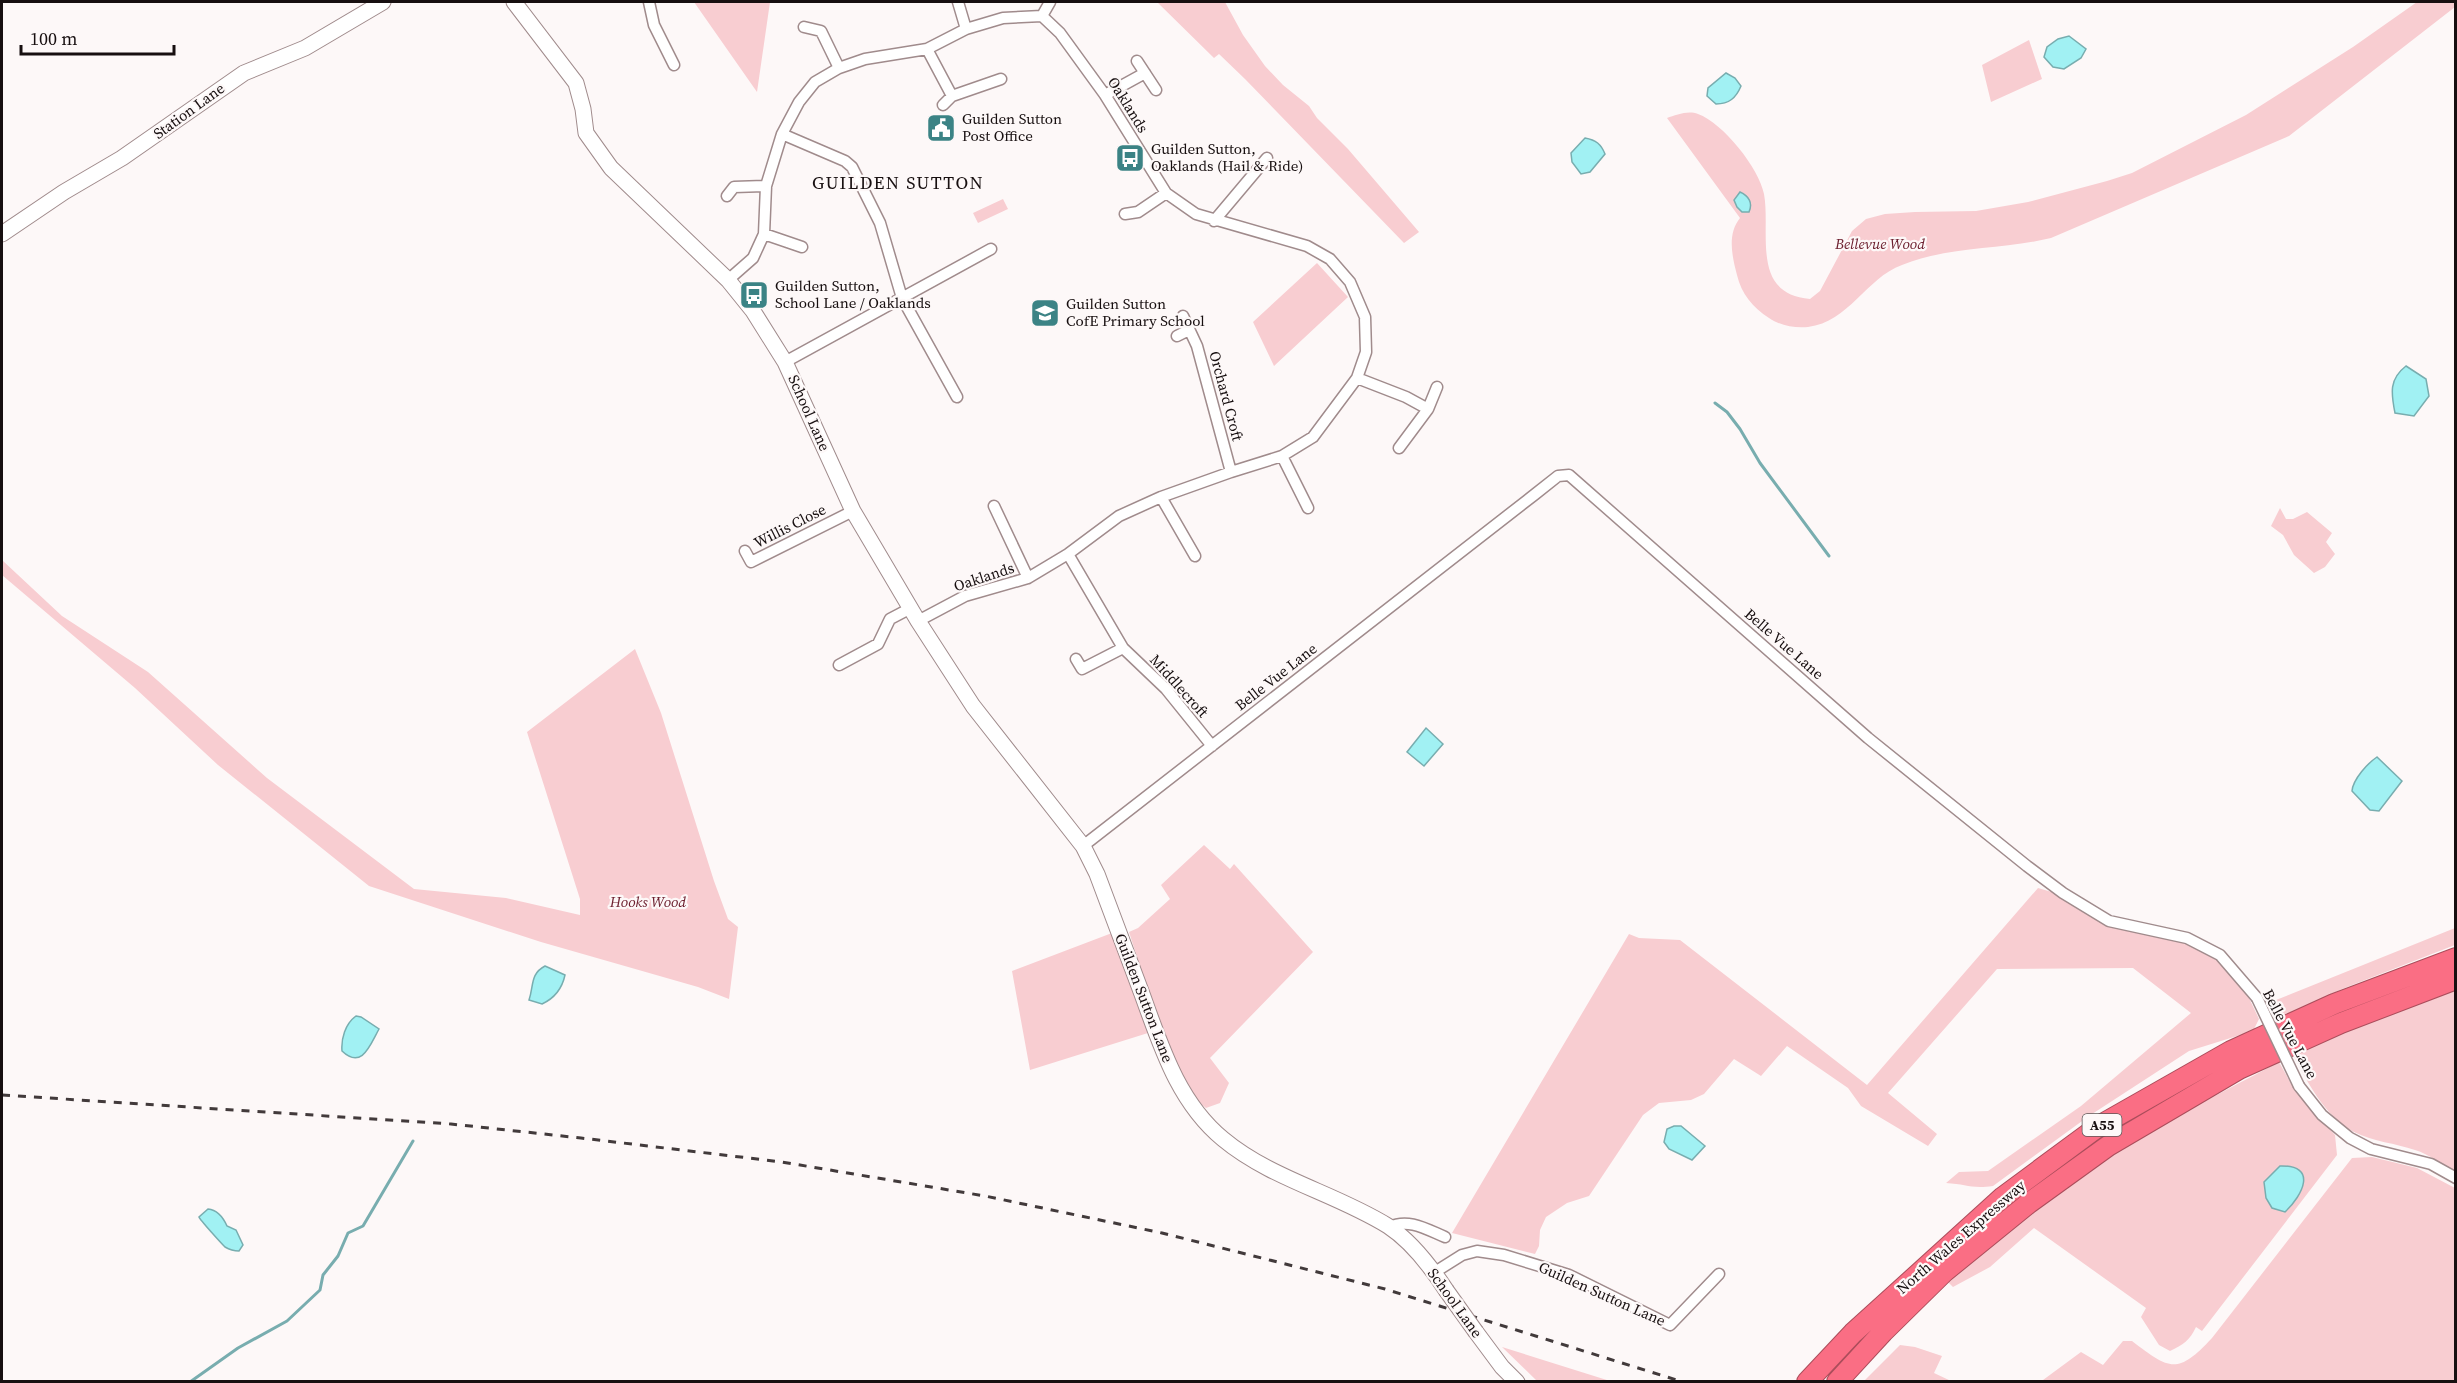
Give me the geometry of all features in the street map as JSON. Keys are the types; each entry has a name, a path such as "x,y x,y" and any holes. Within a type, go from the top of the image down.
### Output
{"highway":[{"name":"North Wales Expressway","path":"1807,1382 1853,1333 1994,1205 2099,1126 2231,1051 2334,1004 2456,958"},
{"name":"North Wales Expressway","path":"1837,1382 1883,1332 1944,1272 2029,1203 2108,1146 2239,1069 2341,1023 2456,979"}],"street":[{"name":"Station Lane","path":"2,234 64,192 122,158 244,73 305,48 383,2"},
{"name":"School Lane","path":"514,2 576,83 586,133 611,168 728,280 753,311 785,362 853,511 915,615 973,705 1083,846"},
{"path":"649,2 654,25 674,64"},
{"path":"958,2 966,29"},
{"path":"728,280 753,258 764,234 766,186 782,134 799,102 815,82 838,68 865,60 927,49 966,29 1003,18 1042,16 1050,2"},
{"name":"Oaklands","path":"838,665 858,648 878,644 891,619 915,615 965,596 1028,578 1068,554 1119,516 1161,497 1282,456 1313,437 1358,378 1366,352 1365,317 1350,282 1330,259 1307,246 1196,214 1166,192 1105,95 1060,33 1042,16"},
{"path":"804,27 824,26 838,68"},
{"path":"927,49 952,96"},
{"path":"1137,61 1156,90"},
{"path":"1105,95 1145,73"},
{"path":"943,105 952,96 1001,79"},
{"path":"782,134 845,161 852,167 880,223 902,298 957,398"},
{"path":"1214,220 1267,158"},
{"path":"729,187 766,186"},
{"path":"1125,214 1140,215 1166,192"},
{"path":"764,234 794,248"},
{"path":"785,362 991,249"},
{"name":"Orchard Croft","path":"1183,316 1197,346 1231,472"},
{"path":"1177,336 1189,330"},
{"path":"1358,378 1406,397 1428,409"},
{"path":"1399,448 1428,409 1437,387"},
{"path":"1282,456 1301,502"},
{"name":"Belle Vue Lane","path":"1083,846 1534,495 1558,477 1569,475 1868,738 2063,893 2109,921 2187,938 2220,955 2257,998 2299,1086 2322,1115 2350,1138 2371,1149 2431,1164 2456,1178"},
{"path":"1161,497 1192,549"},
{"name":"Oaklands","path":"993,506 1028,578"},
{"name":"Willis Close","path":"745,551 751,562 853,511"},
{"name":"Middlecroft","path":"1068,554 1123,648 1166,689 1212,746"},
{"path":"1077,659 1082,669 1123,648"},
{"name":"Guilden Sutton Lane","path":"1083,846 1097,874 1166,1058 1184,1095 1222,1139"},
{"name":"School Lane","path":"1222,1139 1270,1170 1335,1198 1389,1227 1435,1272 1502,1367 1517,1382"},
{"path":"1389,1227 1400,1222 1409,1222 1445,1236"},
{"name":"Guilden Sutton Lane","path":"1435,1272 1462,1255 1477,1251 1504,1255 1569,1275 1670,1326 1719,1274"}],"green space":[{"path":"694,2 770,2 757,92"},
{"path":"1157,2 1225,2 1243,35 1265,66 1283,85 1309,106 1317,118 1348,149 1419,232 1404,243 1245,79 1219,54 1214,58"},
{"name":"Bellevue Wood","path":"2417,2 2455,2 2455,7 2289,136 2051,238 1938,254 1902,265 1878,279 1835,317 1808,327 1778,323 1763,314 1748,300 1739,282 1732,245 1733,231 1740,218 1667,118 1678,114 1694,113 1708,119 1729,136 1748,160 1761,183 1764,194 1767,259 1771,274 1778,286 1791,295 1810,299 1820,291 1852,231 1866,219 1885,214 1976,211 2028,202 2132,173 2246,115 2353,47"},
{"path":"2029,40 2042,79 1991,102 1982,65"},
{"path":"1003,199 1008,209 978,223 973,213"},
{"path":"1317,263 1348,297 1274,366 1253,322"},
{"path":"2280,508 2286,519 2293,519 2307,512 2332,533 2326,542 2335,554 2325,567 2314,573 2294,555 2283,535 2271,526"},
{"name":"Hooks Wood","path":"2,560 62,616 148,672 267,778 414,889 506,898 580,915 580,899 527,732 635,649 661,713 728,919 738,927 729,999 698,987 541,942 369,886 218,765 135,688 2,575"},
{"path":"1204,845 1230,869 1234,864 1313,952 1210,1058 1229,1083 1220,1103 1206,1108 1194,1095 1182,1075 1160,1027 1129,932 1138,928 1170,899 1161,885"},
{"path":"2038,888 2062,895 2109,925 2186,943 2217,958 2249,998 2259,1019 2253,1031 2189,1051 2089,1116 1993,1186 1974,1187 1946,1183 1959,1172 1988,1171 2081,1106 2191,1013 2133,968 1997,969 1888,1093 1937,1134 1928,1146 1861,1106 1848,1088 1787,1046 1761,1076 1734,1059 1704,1094 1691,1100 1659,1103 1643,1115 1589,1196 1567,1203 1546,1217 1540,1230 1539,1246 1535,1254 1452,1233 1629,934 1639,938 1680,940 1867,1085"},
{"path":"2455,928 2455,945 2342,989 2278,1018 2271,1002"},
{"path":"1112,933 1148,1033 1030,1070 1012,971"},
{"path":"2455,989 2455,1173 2420,1152 2369,1138 2343,1125 2317,1097 2292,1053"},
{"path":"2279,1062 2295,1091 2335,1135 2337,1155 2202,1331 2196,1327 2189,1339 2170,1351 2159,1345 2141,1317 2146,1308 2034,1228 1990,1267 1953,1287 1948,1282 2030,1214 2104,1160 2178,1116"},
{"path":"2372,1157 2417,1168 2455,1188 2455,1381 2038,1381 2043,1380 2081,1352 2103,1365 2123,1341 2132,1341 2164,1362 2181,1363 2190,1358 2212,1338 2352,1158"},
{"path":"1900,1345 1915,1347 1942,1356 1934,1373 1951,1381 1864,1381"},
{"path":"1502,1347 1610,1381 1537,1381"}],"water":[{"path":"2069,36 2086,49 2081,58 2064,69 2053,67 2044,57 2047,47 2058,39"},
{"path":"1726,73 1735,78 1741,86 1732,100 1716,104 1707,96 1708,88"},
{"path":"1585,138 1598,143 1605,154 1590,172 1581,174 1572,162 1571,153"},
{"path":"1740,192 1749,200 1751,206 1749,212 1742,212 1737,207 1734,200"},
{"path":"2406,366 2426,379 2429,396 2414,416 2395,413 2392,393 2394,381"},
{"path":"1426,728 1443,744 1424,766 1407,752"},
{"path":"2377,757 2402,781 2379,811 2370,810 2352,791 2355,781 2369,763"},
{"path":"545,966 565,975 557,992 542,1004 529,1000 535,976"},
{"path":"356,1016 379,1029 365,1053 355,1058 342,1051 342,1046 346,1027"},
{"path":"1681,1126 1705,1146 1692,1160 1669,1149 1664,1142 1667,1129"},
{"path":"2280,1166 2299,1170 2304,1182 2297,1198 2285,1212 2272,1208 2266,1198 2264,1182"},
{"path":"208,1209 217,1212 227,1226 236,1230 243,1245 239,1251 225,1247 200,1219 199,1217"}],"waterway":[{"path":"1715,403 1727,412 1740,429 1760,463 1829,556"},
{"path":"190,1382 238,1348 287,1321 320,1290 323,1275 338,1256 348,1233 363,1226 413,1141"}],"railway":[{"path":"2,1095 451,1124 782,1162 985,1196 1162,1233 1385,1289 1683,1382"}],"place":[{"name":"Guilden Sutton Post Office","path":"941,128"},
{"name":"Guilden Sutton, Oaklands (Hail & Ride)","path":"1130,158"},
{"name":"Guilden Sutton, School Lane / Oaklands","path":"754,295"},
{"name":"Guilden Sutton CofE Primary School","path":"1045,313"}],"district":[{"name":"GUILDEN SUTTON","path":"898,183"}]}
